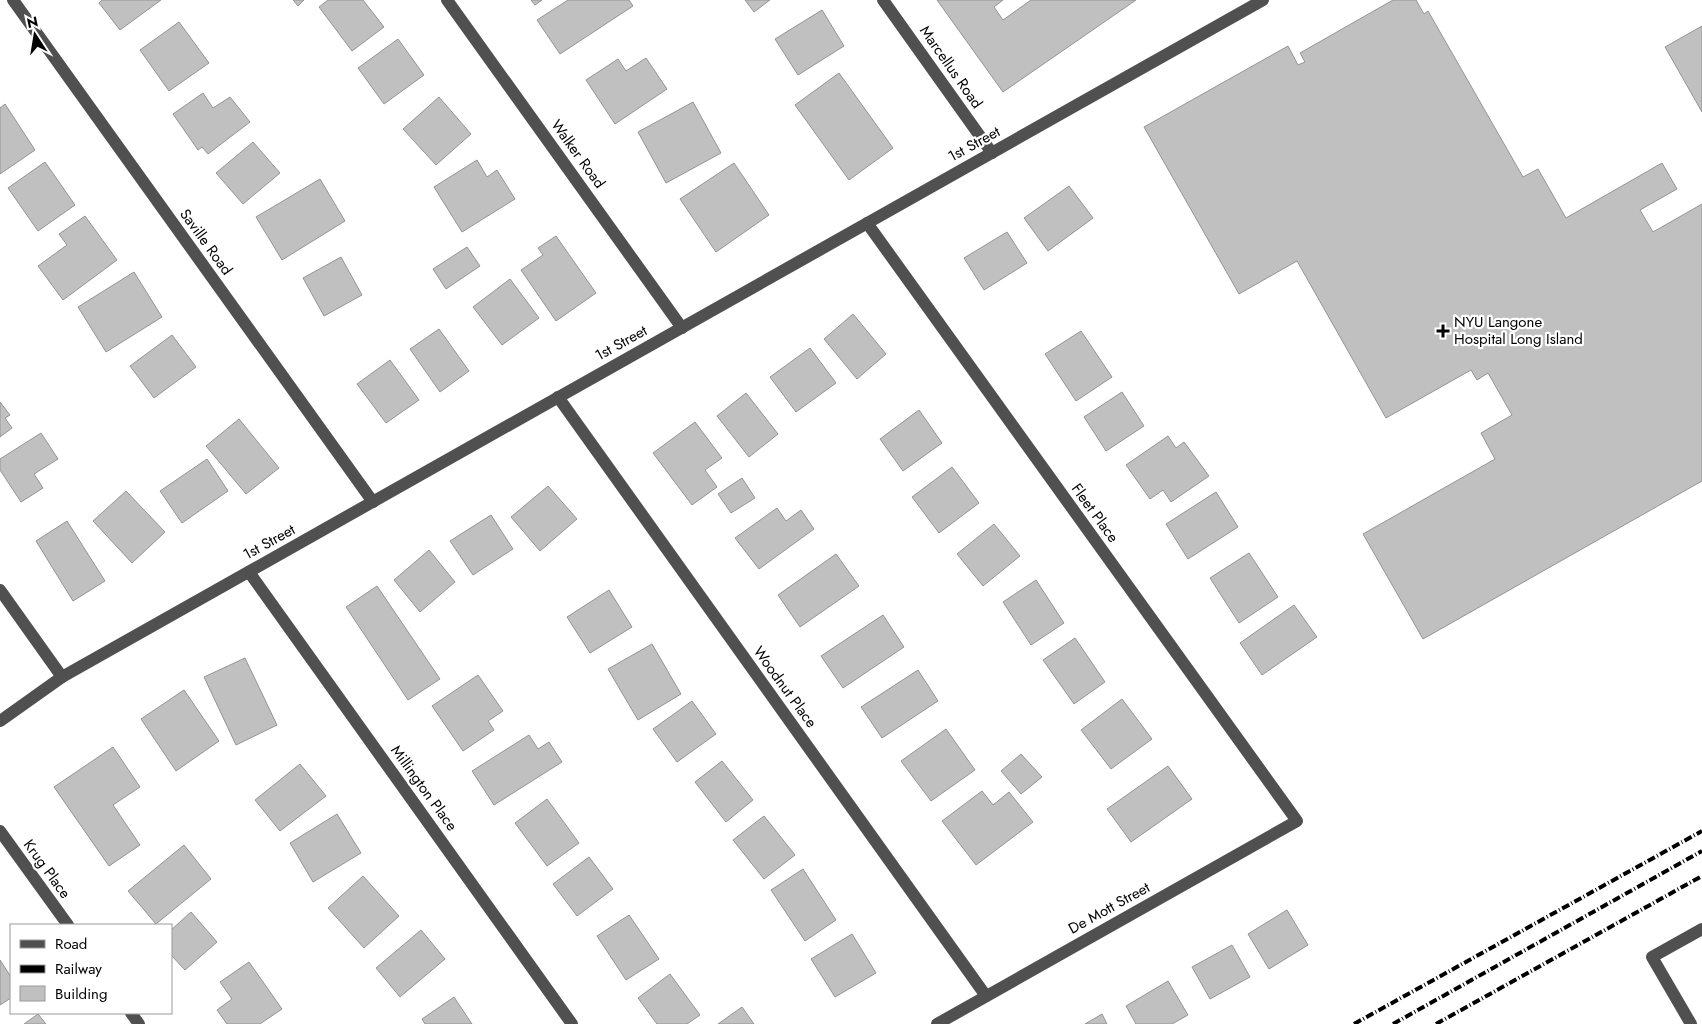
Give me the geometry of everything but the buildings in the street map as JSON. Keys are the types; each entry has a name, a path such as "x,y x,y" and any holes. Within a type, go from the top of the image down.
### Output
{"street":[{"name":"Saville Road","path":"13,0 373,502"},
{"name":"Walker Road","path":"447,0 682,328"},
{"name":"Marcellus Road","path":"883,0 992,153"},
{"name":"1st Street","path":"0,721 62,677 1263,0"},
{"name":"Fleet Place","path":"867,223 1297,821"},
{"name":"Woodnut Place","path":"558,397 986,996"},
{"name":"Millington Place","path":"249,572 572,1024"},
{"path":"0,590 62,677"},
{"name":"De Mott Street","path":"937,1024 1297,821"},
{"name":"Krug Place","path":"0,831 67,924"},
{"path":"1691,1024 1652,957 1702,929"}],"railway":[{"path":"1354,1024 1702,831"},
{"path":"1393,1024 1702,851"},
{"path":"1436,1024 1702,876"}],"place":[{"name":"NYU Langone Hospital Long Island","path":"1443,331"}]}
